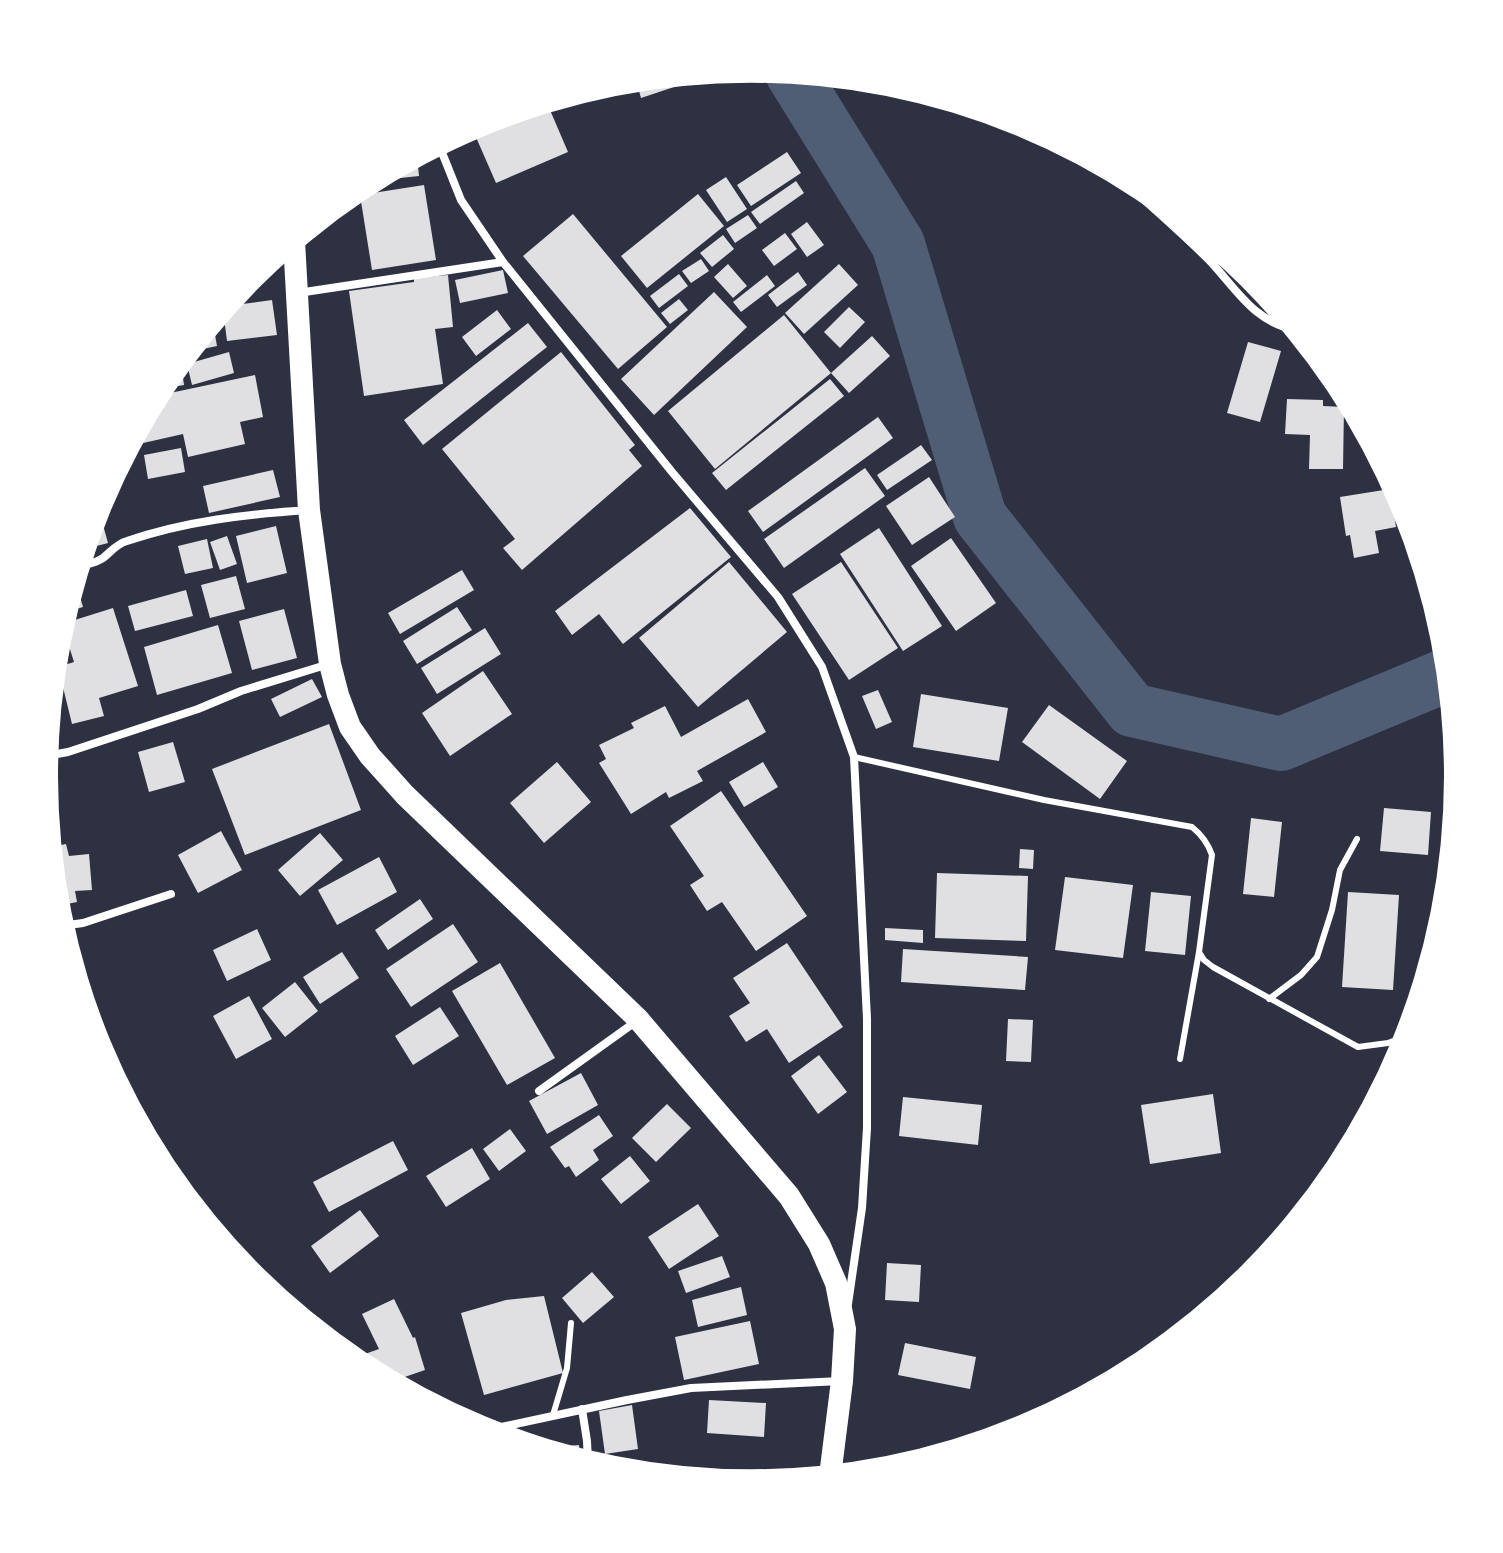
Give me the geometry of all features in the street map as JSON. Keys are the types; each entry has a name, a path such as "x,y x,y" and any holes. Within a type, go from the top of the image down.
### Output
{"highway":[{"path":"295,255 309,510 330,664 350,727 370,756 405,795 638,1019 789,1196 819,1244 836,1283 845,1329 831,1465"}],"street":[{"path":"443,156 461,200 503,262 672,472 778,597 822,667 854,757 867,1019 867,1128 862,1208 845,1329"},
{"path":"1165,220 1210,261 1246,304 1278,325"},
{"path":"1210,261 1215,260"},
{"path":"296,293 503,262"},
{"path":"92,563 104,558 125,541 173,527 246,515 309,510"},
{"path":"58,754 330,664"},
{"path":"74,924 171,894"},
{"path":"539,1091 638,1019"},
{"path":"508,1425 691,1388 842,1381"},
{"path":"582,1409 587,1450"}],"lane":[{"path":"854,757 1044,800 1192,827 1202,835 1212,855 1180,1059"},
{"path":"1269,999 1301,975 1317,957 1332,910 1340,870 1357,839"},
{"path":"1199,952 1213,967 1358,1047 1392,1041"},
{"path":"553,1415 567,1368 571,1323"}],"building":[{"path":"672,88 641,98 639,92"},
{"path":"551,113 568,152 496,183 477,140"},
{"path":"787,152 801,173 751,206 737,185"},
{"path":"418,169 419,176 402,178"},
{"path":"726,177 747,209 727,222 706,190"},
{"path":"796,181 804,193 760,224 751,212"},
{"path":"424,185 436,260 372,270 361,203 379,192"},
{"path":"698,194 724,226 647,288 621,256"},
{"path":"573,214 667,327 618,369 523,256"},
{"path":"748,215 757,228 735,243 726,229"},
{"path":"807,222 824,245 807,257 791,234"},
{"path":"785,233 797,249 774,266 762,250"},
{"path":"723,235 734,249 712,267 700,253"},
{"path":"701,259 709,271 691,283 682,271"},
{"path":"728,264 747,286 733,298 714,277"},
{"path":"839,264 858,285 804,334 785,313"},
{"path":"503,270 508,293 460,303 455,280"},
{"path":"798,272 807,285 777,307 768,295"},
{"path":"679,274 688,286 659,308 650,296"},
{"path":"448,275 453,327 435,329 443,384 364,396 349,291 414,282 414,278"},
{"path":"767,275 775,286 741,312 733,302"},
{"path":"714,292 747,327 654,415 621,379"},
{"path":"679,299 688,310 670,324 661,313"},
{"path":"272,300 277,335 227,341 225,325 244,304"},
{"path":"849,307 865,322 840,348 824,332"},
{"path":"497,310 511,329 476,356 462,337"},
{"path":"784,315 831,373 715,469 668,411"},
{"path":"528,323 547,347 423,445 404,420"},
{"path":"872,336 890,356 849,393 831,373"},
{"path":"215,337 217,346 206,348"},
{"path":"1248,342 1281,351 1260,422 1227,413"},
{"path":"229,352 234,373 192,385 189,371 196,362"},
{"path":"561,352 635,445 629,450 642,466 522,570 503,548 515,539 442,449"},
{"path":"255,375 263,417 240,422 245,444 188,457 183,434 144,443 174,392"},
{"path":"830,379 844,396 726,490 712,473"},
{"path":"1287,399 1323,400 1323,406 1338,407 1344,417 1343,469 1309,469 1310,435 1285,434"},
{"path":"878,417 893,438 763,532 748,511"},
{"path":"921,445 932,460 887,490 877,475"},
{"path":"181,448 185,472 148,479 144,455"},
{"path":"865,468 885,496 784,568 764,539"},
{"path":"273,470 280,497 209,513 203,486"},
{"path":"929,477 955,517 912,545 886,506"},
{"path":"1382,490 1396,527 1375,531 1379,553 1354,558 1350,535 1346,536 1340,497"},
{"path":"690,508 731,557 623,644 599,614 572,635 555,611"},
{"path":"276,526 287,573 247,583 236,536"},
{"path":"879,528 942,626 903,651 840,554"},
{"path":"104,529 108,543 98,546"},
{"path":"227,536 237,564 220,570 210,542"},
{"path":"951,538 996,603 956,631 911,566"},
{"path":"207,539 213,568 185,574 178,546"},
{"path":"729,562 787,632 698,707 639,638"},
{"path":"841,562 898,648 849,680 792,594"},
{"path":"462,570 474,590 400,634 388,613"},
{"path":"236,576 245,609 210,618 201,585"},
{"path":"186,590 193,616 135,631 128,606"},
{"path":"457,607 472,630 417,664 403,641"},
{"path":"113,608 138,686 99,698 104,716 72,724 64,690 67,664 74,662 70,649 76,619"},
{"path":"284,609 297,658 252,670 239,621"},
{"path":"218,625 232,673 157,695 144,647"},
{"path":"485,628 501,654 437,694 421,668"},
{"path":"483,671 512,714 450,756 422,713"},
{"path":"312,679 322,697 280,717 271,699"},
{"path":"878,690 892,722 876,729 862,696"},
{"path":"921,694 1008,708 999,761 913,747"},
{"path":"748,699 766,732 697,771 703,781 669,798 666,792 631,814 599,763 606,759 599,745 634,728 631,723 665,706 681,737"},
{"path":"1049,705 1127,761 1100,799 1022,742"},
{"path":"329,724 361,810 245,855 212,769"},
{"path":"173,742 185,782 149,792 138,752"},
{"path":"557,762 591,802 544,843 510,803"},
{"path":"763,762 778,787 744,807 729,782"},
{"path":"721,791 807,916 756,951 722,902 707,911 690,885 704,876 670,826"},
{"path":"1384,808 1431,812 1428,855 1380,851"},
{"path":"1251,818 1282,822 1274,897 1243,894"},
{"path":"221,831 242,870 198,893 178,855"},
{"path":"320,833 343,860 300,896 278,870"},
{"path":"66,844 69,856 89,854 92,890 75,891 77,902 70,903 62,845"},
{"path":"1020,849 1034,850 1033,869 1019,868"},
{"path":"379,857 397,892 337,925 318,890"},
{"path":"937,873 1028,876 1026,941 935,938"},
{"path":"1065,877 1133,885 1123,958 1055,950"},
{"path":"1151,892 1191,896 1185,955 1145,951"},
{"path":"1348,892 1399,895 1393,990 1342,987"},
{"path":"420,899 433,919 388,950 375,930"},
{"path":"453,924 478,962 411,1007 386,969"},
{"path":"885,928 923,930 923,943 885,940"},
{"path":"257,929 271,960 227,981 213,950"},
{"path":"787,943 843,1027 789,1063 767,1029 746,1042 729,1016 750,1003 733,978"},
{"path":"903,949 1028,957 1025,990 901,982"},
{"path":"342,952 359,978 320,1004 303,977"},
{"path":"500,963 555,1058 507,1085 452,991"},
{"path":"295,982 318,1011 285,1037 262,1008"},
{"path":"249,996 272,1039 236,1059 213,1016"},
{"path":"440,1007 459,1036 413,1065 395,1036"},
{"path":"1008,1019 1033,1020 1031,1062 1006,1061"},
{"path":"819,1055 847,1092 818,1114 791,1076"},
{"path":"581,1073 598,1105 547,1134 529,1101"},
{"path":"1213,1094 1221,1153 1150,1164 1141,1105"},
{"path":"903,1097 982,1105 978,1145 899,1136"},
{"path":"667,1104 691,1128 656,1162 632,1138"},
{"path":"599,1115 613,1136 593,1150 599,1160 576,1177 569,1166 565,1168 550,1147"},
{"path":"510,1129 526,1151 499,1171 483,1149"},
{"path":"393,1141 408,1170 329,1212 313,1182"},
{"path":"472,1148 490,1179 446,1207 426,1176"},
{"path":"630,1156 650,1181 621,1204 601,1179"},
{"path":"698,1204 719,1236 669,1269 648,1237"},
{"path":"360,1210 379,1236 330,1273 311,1246"},
{"path":"722,1256 730,1277 686,1293 678,1271"},
{"path":"887,1263 921,1265 919,1302 885,1300"},
{"path":"592,1272 614,1297 583,1323 562,1298"},
{"path":"741,1287 747,1315 698,1327 692,1300"},
{"path":"544,1296 563,1373 484,1395 461,1313 506,1300"},
{"path":"394,1299 415,1337 425,1370 405,1377 367,1353 379,1349 362,1314"},
{"path":"750,1321 759,1364 684,1380 675,1337"},
{"path":"905,1343 976,1357 970,1389 898,1375"},
{"path":"709,1400 766,1403 764,1437 707,1433"},
{"path":"632,1405 638,1449 605,1454 599,1411"}],"waterway":[{"path":"799,84 898,244 980,517 1132,710 1281,744 1438,679"}]}
